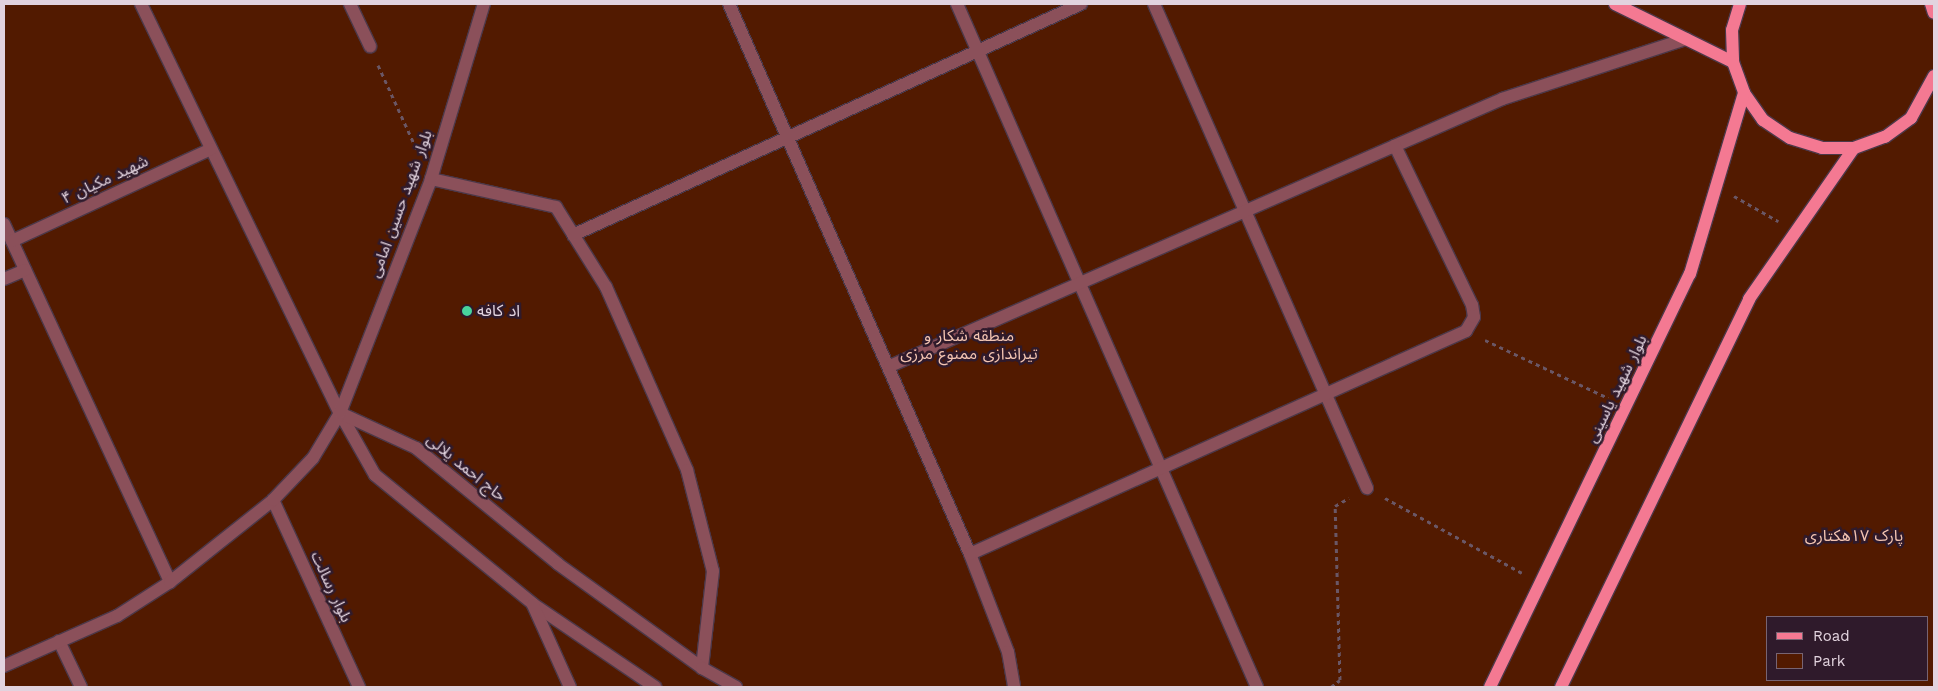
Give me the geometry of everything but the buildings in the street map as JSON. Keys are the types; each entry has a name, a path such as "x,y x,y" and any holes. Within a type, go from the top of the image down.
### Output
{"main road":[{"path":"1615,4 1733,62"},
{"path":"1740,4 1732,30 1733,62 1744,93 1763,120 1790,138 1822,148 1854,148 1892,132 1911,118 1932,90 1934,76"},
{"path":"1931,4 1934,13"},
{"name":"بلوار شهید یاسینی","path":"1490,687 1690,274 1744,93"},
{"path":"1561,687 1749,299 1854,148"}],"street":[{"path":"141,4 340,413 375,475 533,604 655,687"},
{"path":"350,4 370,46"},
{"name":"بلوار شهید حسین امامی","path":"4,666 116,616 170,582 273,500 313,458 340,413 431,180 484,4"},
{"path":"729,4 890,366 970,554 1008,652 1014,687"},
{"path":"957,4 1257,687"},
{"path":"573,235 790,139 1082,4"},
{"path":"1154,4 1367,488"},
{"path":"890,366 1502,99 1686,39"},
{"path":"970,554 1466,331 1474,317 1472,305 1395,146"},
{"name":"شهید مکیان ۴","path":"12,241 211,149"},
{"path":"431,180 556,207 606,287 687,470 713,571 702,668"},
{"path":"4,224 170,582"},
{"path":"4,279 24,270"},
{"name":"حاج احمد یلالی","path":"340,413 416,448 558,564 702,668 736,687"},
{"name":"بلوار رسالت","path":"273,500 359,687"},
{"path":"533,604 570,687"},
{"path":"59,641 81,687"}],"path":[{"path":"370,46 431,180"},
{"path":"1716,188 1757,206 1794,234"},
{"path":"1466,331 1626,406"},
{"path":"1331,687 1340,680 1335,506 1367,488 1541,582"}],"green space":[{"name":"منطقه شکار و تیراندازی ممنوع مرزی","path":"4,4 1934,4 1934,687 4,687"}],"place":[{"name":"اد کافه","path":"467,311"}],"park label":[{"name":"پارک ۱۷هکتاری","path":"1854,536"}]}
